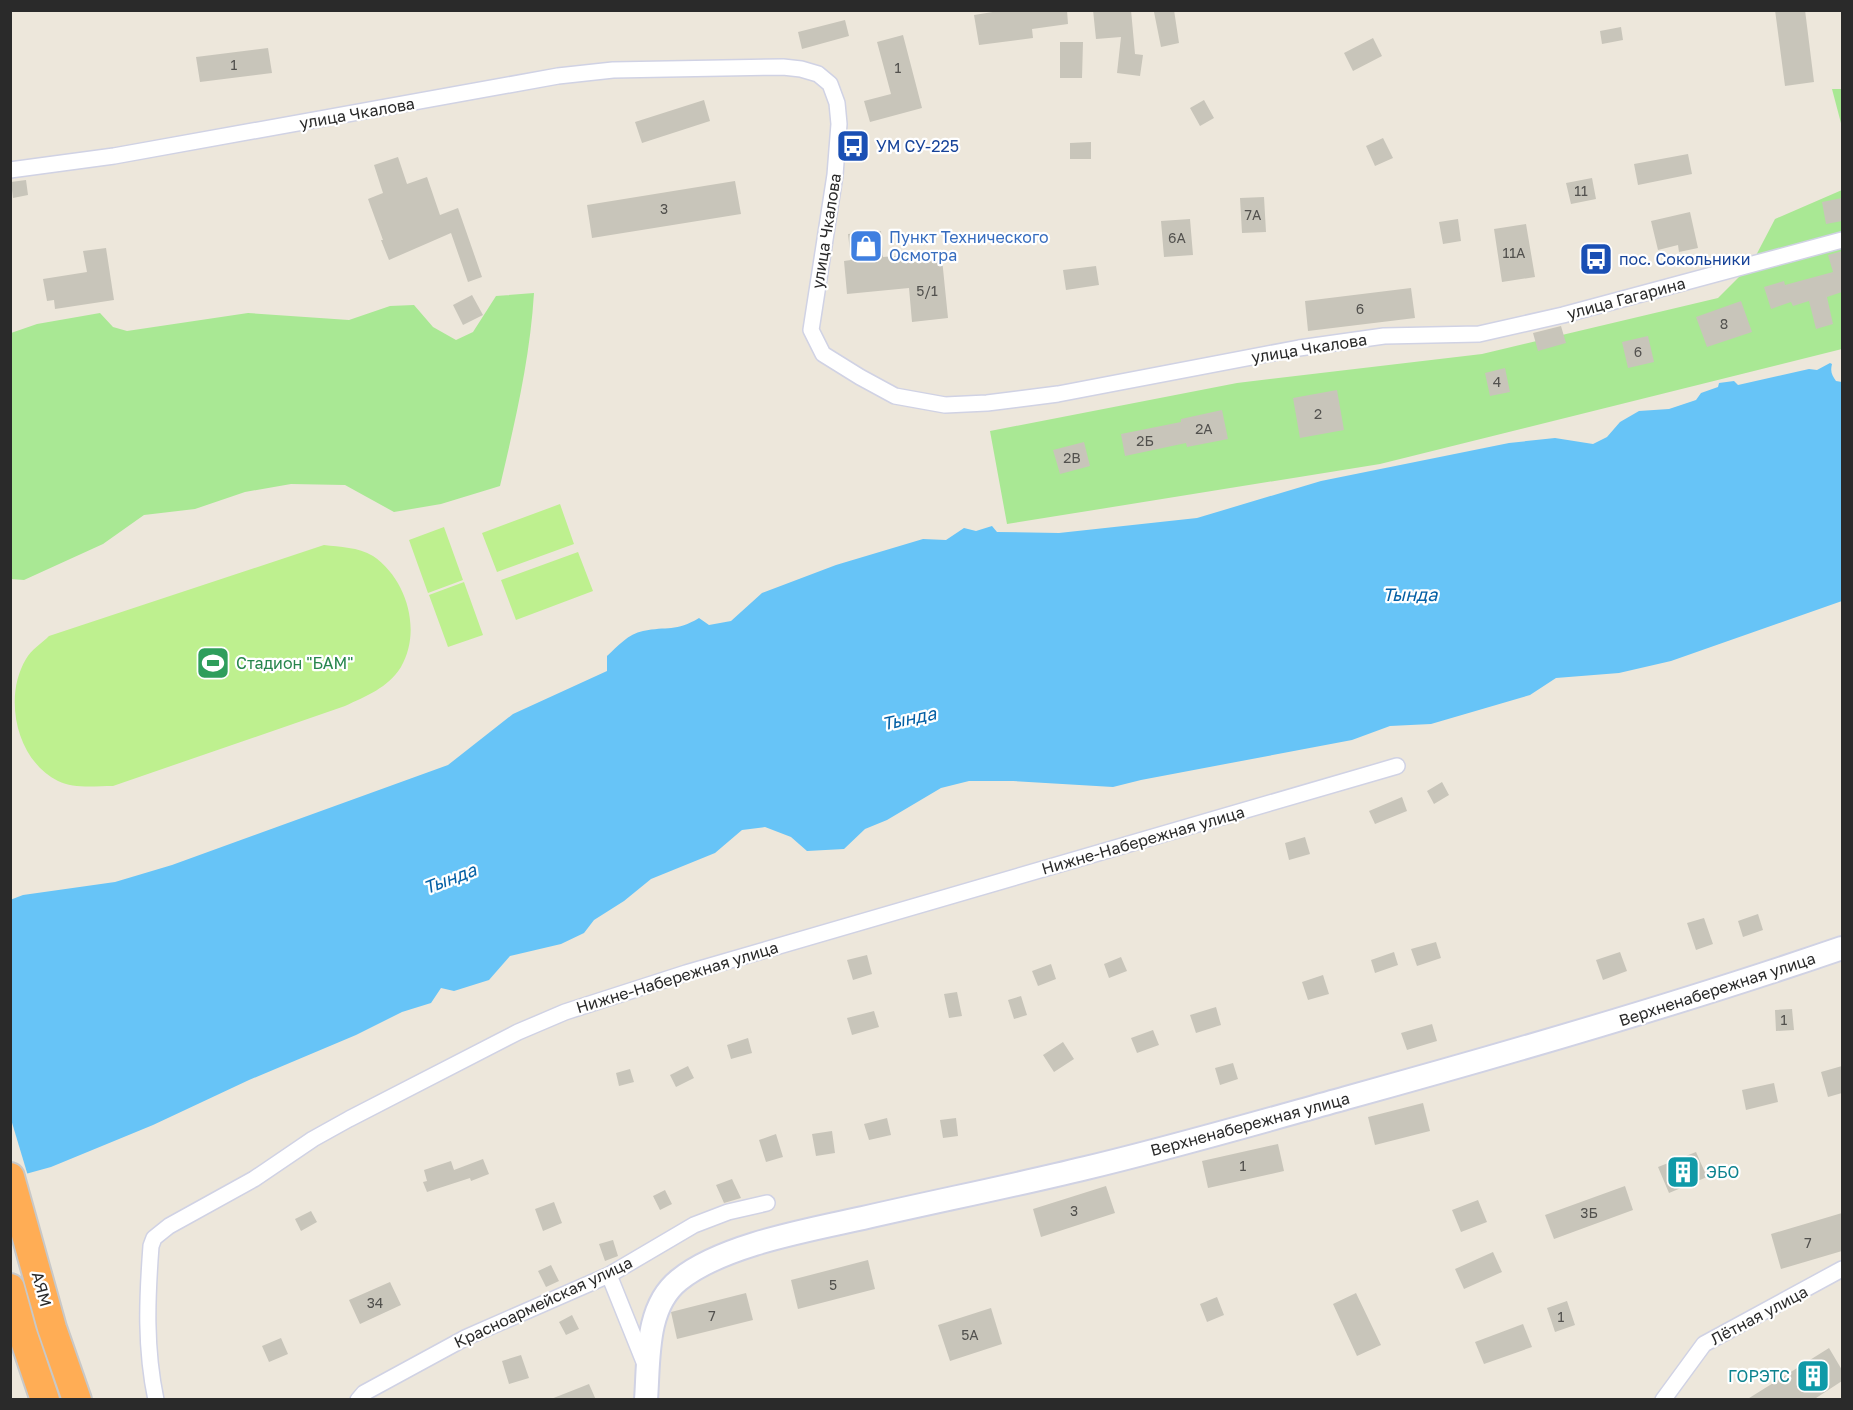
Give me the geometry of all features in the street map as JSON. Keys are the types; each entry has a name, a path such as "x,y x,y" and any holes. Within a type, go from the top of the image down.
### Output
{"highway":[{"name":"АЯМ","path":"10,1177 52,1328 77,1400"},
{"name":"АЯМ","path":"10,1288 45,1400"}],"street":[{"name":"улица Чкалова","path":"10,170 114,156 558,76 613,70 678,67 801,69 818,75 830,84 837,103 839,124 835,175 811,330 823,354 895,396 945,405 987,403 1103,387 1299,348 1373,337 1479,334"},
{"name":"улица Гагарина","path":"1479,334 1563,315 1842,240"},
{"name":"Нижне-Набережная улица","path":"156,1400 146,1321 151,1246 154,1238 169,1226 254,1179 314,1139 423,1080 518,1032 566,1012 664,980 1397,766"},
{"name":"Верхненабережная улица","path":"648,1372 652,1330 663,1299 678,1281 702,1265 743,1248 807,1230 1086,1168 1185,1142 1598,1027 1842,948"},
{"name":"Красноармейская улица","path":"358,1400 364,1393 467,1337 609,1275 694,1225 728,1212 767,1203"},
{"name":"Лётная улица","path":"1663,1400 1704,1344 1842,1269"},
{"path":"609,1275 648,1372 646,1400"}],"green space":[{"path":"1832,89 1842,89 1842,127"},
{"path":"1842,190 1842,349 1380,464 1007,524 990,431 1237,383 1482,354 1718,298 1751,265 1775,219"},
{"path":"534,293 525,366 500,486 441,504 394,512 345,485 291,484 245,492 195,509 144,515 103,544 24,580 11,579 11,333 37,324 100,313 113,327 127,331 248,313 349,320 390,306 414,305 433,327 456,340 473,332 496,296"},
{"path":"560,504 574,544 497,572 482,533"},
{"path":"444,527 463,580 428,593 409,540"},
{"name":"Стадион \"БАМ\"","path":"324,545 355,549 373,556 395,578 402,592 408,607 410,638 401,667 390,681 369,695 345,706 113,786 64,784 44,771 32,758 23,743 18,726 15,691 26,659 49,636"},
{"path":"578,552 593,591 516,620 501,580"},
{"path":"464,582 483,635 448,647 429,595"}],"water":[{"name":"Тында","path":"1832,364 1832,375 1836,381 1842,382 1842,601 1671,661 1619,673 1556,678 1530,695 1431,724 1390,726 1352,740 1113,787 1013,781 969,781 941,788 887,820 865,829 844,849 807,851 791,837 765,827 742,830 715,853 651,879 624,901 594,920 584,933 561,944 510,956 489,980 454,991 441,988 431,1003 402,1012 356,1035 249,1080 153,1125 51,1167 11,1178 10,900 23,895 115,882 172,865 448,765 513,714 607,671 607,656 633,635 643,631 678,627 699,618 709,625 731,621 762,593 836,565 923,539 946,540 964,528 976,531 992,526 997,532 1059,533 1197,518 1321,481 1509,443 1555,438 1593,444 1607,437 1620,422 1639,411 1669,409 1696,400 1701,393 1718,387 1719,383 1734,381 1738,385 1809,369 1817,370"}],"pier":[{"path":"10,1116 28,1176 10,1181"}],"building":[{"path":"1005,10 1067,10 1068,24 1032,29 1033,38 979,45 974,15"},
{"path":"1093,10 1131,10 1135,54 1143,55 1140,76 1117,73 1121,37 1096,39"},
{"path":"1174,10 1179,43 1161,47 1154,12"},
{"path":"1775,10 1805,10 1814,82 1785,86"},
{"path":"845,20 849,36 802,49 798,32"},
{"path":"1621,27 1623,40 1602,44 1600,31"},
{"path":"903,35 922,108 870,122 864,101 891,94 877,42"},
{"path":"1373,38 1382,56 1353,71 1344,53"},
{"path":"1060,42 1083,42 1082,78 1060,78"},
{"path":"268,48 272,73 200,82 196,57"},
{"path":"704,100 710,121 642,143 635,122"},
{"path":"1204,100 1214,118 1200,126 1190,108"},
{"path":"1383,138 1393,158 1375,166 1366,146"},
{"path":"1091,142 1091,159 1070,159 1070,143"},
{"path":"1688,154 1692,174 1638,185 1634,164"},
{"path":"398,157 407,184 427,177 440,215 458,208 482,277 468,282 451,233 389,260 368,199 383,193 374,165"},
{"path":"1592,178 1596,199 1571,204 1566,183"},
{"path":"26,180 28,195 13,198 11,182"},
{"path":"735,181 741,214 592,238 587,205"},
{"path":"1264,197 1266,232 1242,233 1240,198"},
{"path":"1842,198 1842,221 1826,224 1822,202"},
{"path":"1690,212 1698,248 1679,252 1678,245 1658,250 1651,221"},
{"path":"1190,219 1193,255 1164,257 1161,221"},
{"path":"1458,219 1461,241 1443,244 1439,222"},
{"path":"1526,224 1535,277 1502,282 1494,229"},
{"path":"881,231 883,257 907,255 907,263 942,259 948,318 912,322 909,288 847,294 844,261 851,260 848,234"},
{"path":"106,248 114,300 55,309 54,300 47,301 43,279 87,272 83,251"},
{"path":"1842,251 1842,292 1827,297 1833,324 1816,329 1809,301 1793,306 1791,302 1771,309 1764,287 1784,281 1785,285 1833,272 1828,255"},
{"path":"1096,266 1099,285 1066,290 1063,270"},
{"path":"1411,288 1415,318 1308,331 1305,301"},
{"path":"472,295 483,315 463,325 453,305"},
{"path":"1741,301 1752,332 1707,347 1696,317"},
{"path":"1561,326 1566,343 1538,351 1533,333"},
{"path":"1648,336 1654,362 1628,368 1622,342"},
{"path":"1505,368 1510,392 1490,396 1485,373"},
{"path":"1337,390 1344,430 1300,438 1293,398"},
{"path":"1222,410 1228,439 1187,447 1186,443 1125,456 1121,434 1181,422 1181,419"},
{"path":"1084,442 1090,466 1060,474 1053,450"},
{"path":"1442,782 1449,795 1434,804 1427,791"},
{"path":"1402,797 1407,811 1375,824 1369,811"},
{"path":"1305,837 1310,854 1289,860 1285,843"},
{"path":"1758,914 1763,930 1743,937 1738,921"},
{"path":"1704,918 1713,944 1696,950 1687,923"},
{"path":"1436,942 1441,958 1417,966 1411,949"},
{"path":"1394,952 1398,965 1375,973 1371,960"},
{"path":"1620,952 1627,971 1603,980 1596,960"},
{"path":"867,955 872,974 853,980 847,960"},
{"path":"1121,957 1127,971 1109,978 1104,964"},
{"path":"1051,964 1056,979 1038,986 1032,971"},
{"path":"1323,975 1329,994 1308,1000 1302,982"},
{"path":"957,992 962,1016 949,1018 944,994"},
{"path":"1021,996 1027,1015 1014,1019 1008,1000"},
{"path":"1216,1007 1221,1025 1196,1033 1190,1015"},
{"path":"1792,1009 1794,1030 1776,1031 1775,1010"},
{"path":"874,1011 879,1027 852,1035 847,1018"},
{"path":"1432,1024 1437,1041 1407,1050 1401,1033"},
{"path":"1153,1030 1159,1045 1137,1053 1131,1038"},
{"path":"748,1038 752,1053 731,1059 727,1045"},
{"path":"1063,1042 1074,1059 1054,1072 1043,1055"},
{"path":"1233,1063 1238,1079 1220,1085 1215,1068"},
{"path":"688,1066 694,1078 676,1087 670,1075"},
{"path":"1842,1066 1842,1093 1828,1097 1821,1072"},
{"path":"630,1069 634,1082 619,1086 616,1073"},
{"path":"1774,1083 1778,1102 1746,1110 1742,1090"},
{"path":"1423,1103 1430,1131 1375,1145 1368,1117"},
{"path":"887,1118 891,1135 869,1140 864,1124"},
{"path":"956,1118 958,1136 943,1138 940,1120"},
{"path":"832,1131 835,1153 816,1156 812,1134"},
{"path":"776,1134 783,1157 766,1162 759,1140"},
{"path":"1278,1144 1284,1171 1208,1188 1202,1161"},
{"name":"ЭБО","path":"1696,1152 1707,1177 1669,1193 1658,1167"},
{"path":"483,1159 489,1174 427,1192 423,1182 427,1181 424,1170 451,1161 454,1170"},
{"path":"732,1179 741,1198 724,1203 716,1185"},
{"path":"1106,1186 1115,1213 1041,1237 1033,1209"},
{"path":"1625,1186 1633,1210 1554,1239 1545,1215"},
{"path":"665,1190 672,1204 660,1210 653,1196"},
{"path":"1478,1200 1487,1222 1461,1232 1452,1210"},
{"path":"554,1202 562,1223 543,1231 535,1209"},
{"path":"311,1211 317,1222 301,1231 295,1219"},
{"path":"1842,1213 1842,1251 1781,1269 1771,1234"},
{"path":"613,1240 618,1256 605,1261 599,1244"},
{"path":"1493,1252 1502,1272 1464,1289 1455,1269"},
{"path":"868,1260 875,1289 798,1309 791,1280"},
{"path":"551,1265 559,1281 546,1287 538,1271"},
{"path":"390,1282 401,1305 360,1324 349,1300"},
{"path":"746,1293 753,1320 677,1339 671,1312"},
{"path":"1356,1293 1381,1345 1357,1356 1333,1304"},
{"path":"1217,1297 1224,1315 1207,1322 1200,1304"},
{"path":"1567,1301 1575,1325 1555,1332 1547,1308"},
{"path":"991,1308 1002,1344 950,1361 938,1325"},
{"path":"572,1315 579,1329 566,1335 559,1322"},
{"path":"1523,1324 1532,1347 1484,1364 1475,1342"},
{"path":"281,1338 288,1354 269,1362 262,1346"},
{"name":"ГОРЭТС","path":"1829,1348 1842,1370 1842,1381 1813,1400 1746,1400"},
{"path":"521,1355 529,1378 509,1384 502,1361"},
{"path":"589,1384 596,1400 551,1400 551,1399"}],"place":[{"name":"УМ СУ-225","path":"853,146"},
{"name":"Пункт Технического Осмотра","path":"866,246"},
{"name":"пос. Сокольники","path":"1596,259"},
{"name":"Стадион \"БАМ\"","path":"213,663"},
{"name":"ЭБО","path":"1683,1172"},
{"name":"ГОРЭТС","path":"1813,1376"}]}
